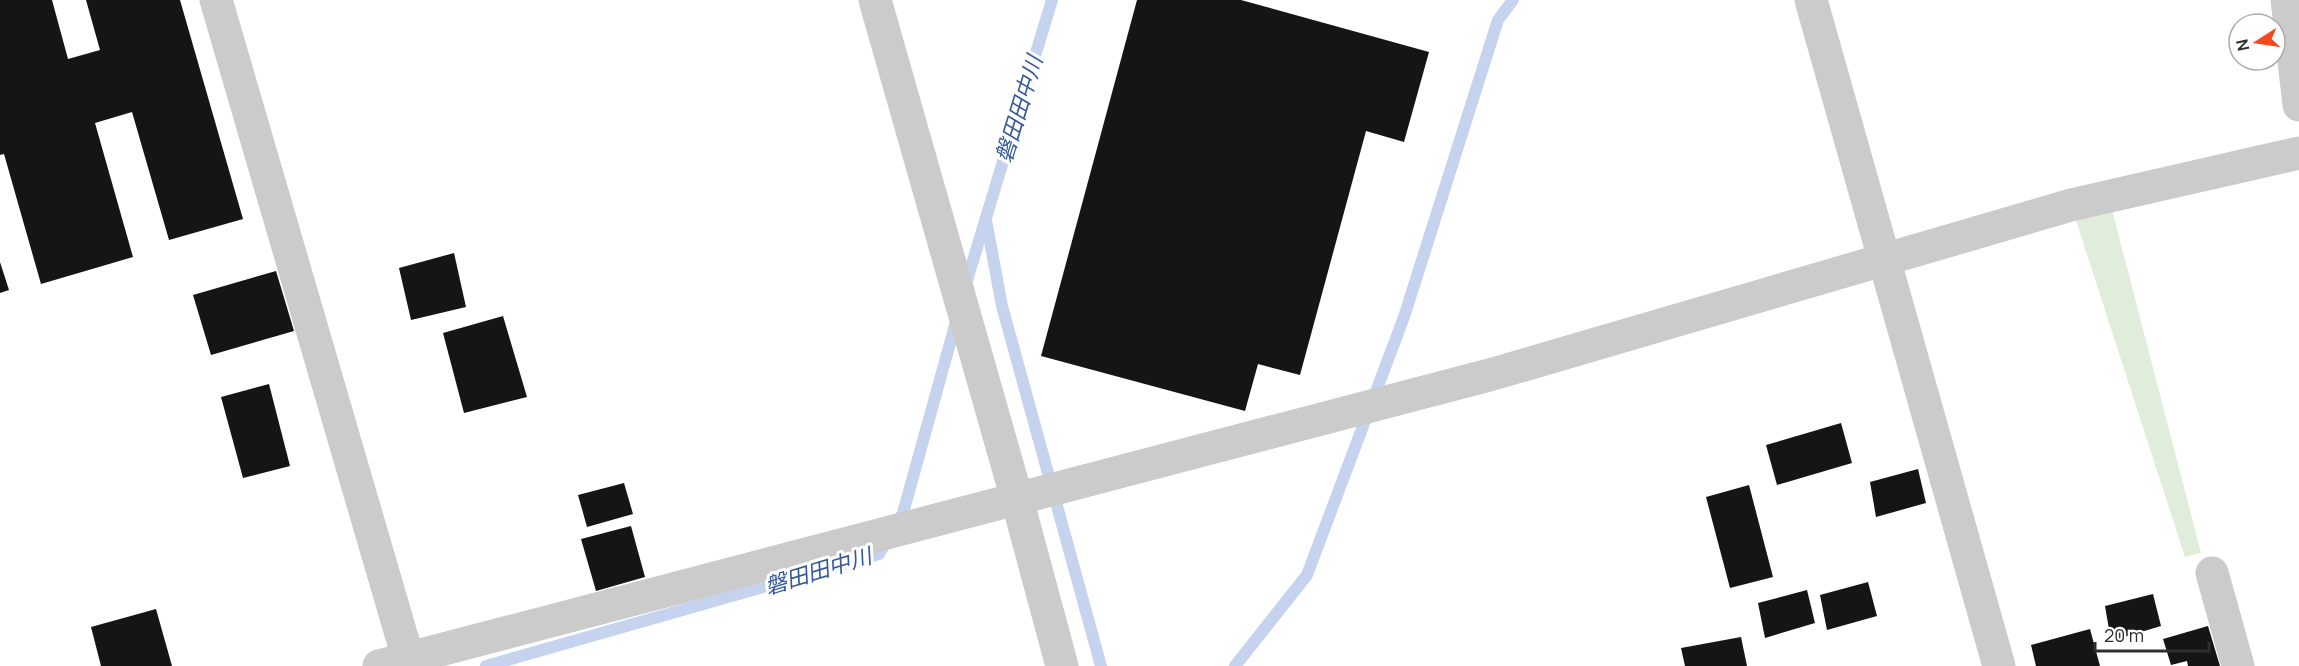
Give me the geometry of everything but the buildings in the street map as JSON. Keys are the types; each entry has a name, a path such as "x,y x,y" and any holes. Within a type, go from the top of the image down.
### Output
{"street":[{"path":"216,0 394,662 1493,374 2071,205 2299,153"},
{"path":"875,0 1017,499 1062,666"},
{"path":"1811,0 1999,666"},
{"path":"2287,0 2299,105"},
{"path":"2212,573 2238,666"}],"green space":[{"path":"2110,202 2201,553 2185,557 2071,205"}],"waterway":[{"name":"磐田田中川","path":"965,287 1052,0"},
{"path":"1235,666 1307,575 1404,317 1498,20 1513,0"},
{"name":"磐田田中川","path":"986,220 1002,306 1101,666"},
{"name":"磐田田中川","path":"486,666 879,554 903,513 957,318"}]}
